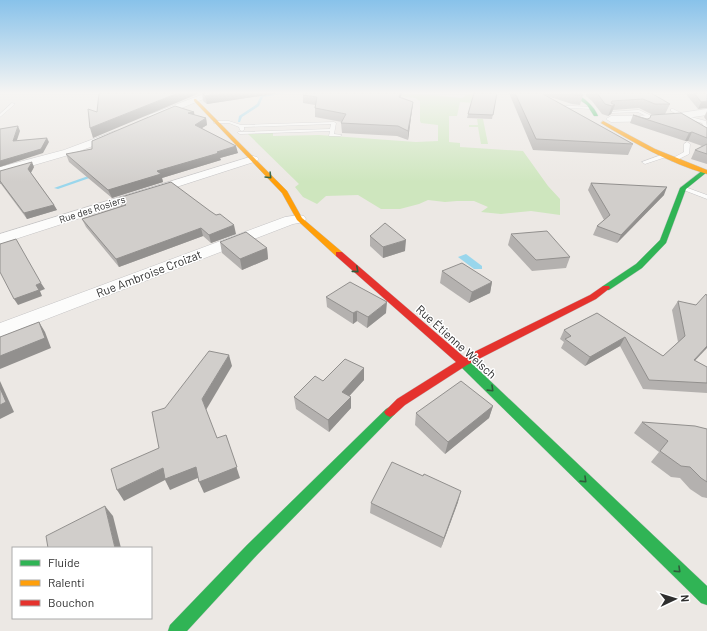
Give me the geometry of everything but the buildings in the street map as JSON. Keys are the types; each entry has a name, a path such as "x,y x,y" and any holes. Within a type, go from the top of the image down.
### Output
{"street":[{"name":"Rue Étienne Welsch","path":"216,122 285,192 299,219 462,362 707,597"},
{"path":"614,122 642,146 665,157 706,171"},
{"path":"0,171 68,152 124,130"},
{"name":"Rue des Rosiers","path":"0,238 253,159"},
{"path":"176,631 252,550 401,402 462,362 592,297 639,266 663,241 684,188 706,171"},
{"name":"Rue Ambroise Croizat","path":"0,330 290,220 299,219"}],"lane":[{"path":"230,122 241,126 334,123 331,135 340,135"},
{"path":"639,122 644,124"},
{"path":"240,133 243,129 241,126"},
{"path":"232,138 240,133 332,130"},
{"path":"645,162 665,157 683,156 687,153 687,144"},
{"path":"684,188 707,197"}],"green space":[{"path":"449,122 449,142 460,143 460,147 523,151 548,186 560,199 560,215 531,211 501,214 481,212 488,207 474,201 445,202 428,200 400,209 381,209 358,195 326,196 317,204 303,197 295,187 299,184 248,134 273,133 273,136 319,135 416,142 438,141 438,125 421,123"},
{"path":"478,122 484,122 488,144 481,144 478,127 469,127 469,125 478,125"}],"water":[{"path":"466,254 482,266 482,269 474,269 458,257"}],"waterway":[{"path":"56,188 96,175"}],"traffic: fast":[{"path":"606,288 639,266 663,241 683,188 705,171"},
{"path":"462,361 707,597"},
{"path":"176,631 252,550 390,412"}],"traffic: slow":[{"path":"217,122 285,192 299,219 339,254"},
{"path":"604,122 654,150 707,172"}],"traffic: jam":[{"path":"339,254 462,361"},
{"path":"390,412 401,402 463,362 593,297 606,288"}]}
